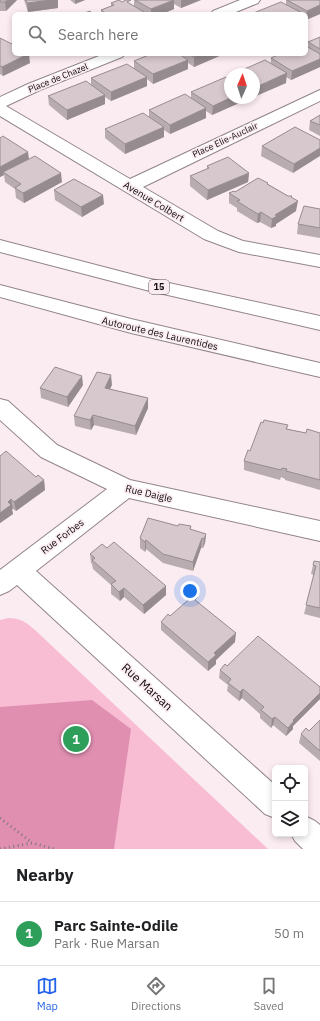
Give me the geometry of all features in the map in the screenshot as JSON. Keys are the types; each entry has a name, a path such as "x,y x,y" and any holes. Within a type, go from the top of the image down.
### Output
{"main road":[{"path":"223,12 253,0"},
{"name":"Place de Chazel","path":"0,102 112,56"},
{"name":"Place Elie-Auclair","path":"130,186 320,95"},
{"name":"Avenue Colbert","path":"0,109 203,231 220,239 245,247 320,261"},
{"name":"15","path":"0,246 146,284 320,323"},
{"name":"Autoroute des Laurentides","path":"0,291 118,323 320,370"},
{"name":"Rue Daigle","path":"0,407 49,451 125,488 320,531"},
{"name":"Rue Forbes","path":"9,577 125,488"},
{"name":"Rue Marsan","path":"9,577 272,801"},
{"path":"308,835 320,845"}],"path":[{"path":"0,818 32,843 55,849"},
{"path":"0,849 32,843"}],"shaded area":[{"path":"8,618 23,621 35,630 268,849 0,849 0,620"},
{"path":"92,700 131,729 114,849 0,849 0,707"}],"building":[{"path":"0,0 8,0 5,2 0,2"},
{"path":"26,0 51,0 27,3"},
{"path":"119,0 122,2 131,0 127,2 144,12 104,12 101,10 114,5 111,3"},
{"path":"135,0 174,0 151,9"},
{"path":"287,0 320,0 320,5 307,11"},
{"path":"281,2 300,12 256,12"},
{"path":"320,37 320,49 308,42"},
{"path":"0,38 12,44 12,56 24,56 2,67 0,66"},
{"path":"308,47 320,54 320,59 292,71 271,58 276,56 308,56"},
{"path":"146,56 182,56 188,60 153,74 134,61"},
{"path":"265,60 287,73 260,85 260,68 247,68"},
{"path":"127,64 147,77 111,92 91,78"},
{"path":"224,78 224,101 213,106 191,92"},
{"path":"86,81 105,95 67,110 48,96"},
{"path":"185,94 206,108 170,125 149,110"},
{"path":"143,113 164,127 125,144 105,129"},
{"path":"320,115 320,125 310,121"},
{"path":"295,127 320,140 320,148 294,164 262,146"},
{"path":"3,136 28,152 0,167 0,138"},
{"path":"35,156 61,173 23,193 15,188 21,184 3,172"},
{"path":"228,157 249,173 208,190 190,176 209,168 207,166"},
{"path":"258,178 288,196 292,196 291,197 298,201 275,215 277,216 272,219 261,212 258,214 248,208 237,201 240,200 229,193 235,192"},
{"path":"74,179 103,195 81,207 54,190"},
{"path":"304,206 320,209 320,228 298,224"},
{"path":"55,367 82,376 67,397 40,388"},
{"path":"97,372 111,375 105,388 148,398 135,426 93,415 90,420 74,416"},
{"path":"264,420 288,425 286,429 306,433 307,429 320,433 320,480 286,471 287,469 282,468 281,470 244,461 248,450 250,451 261,422 263,423"},
{"path":"6,451 36,477 38,475 44,480 14,502 11,499 8,502 11,505 0,513 0,456"},
{"path":"148,518 178,526 179,524 191,526 190,529 206,534 204,539 202,538 193,562 163,554 146,540 145,542 140,538"},
{"path":"114,542 166,586 143,605 124,588 119,592 111,584 116,581 92,560 95,558 90,554 102,544 107,548"},
{"path":"314,561 320,562 320,608 306,605 316,566 313,565"},
{"path":"194,595 198,597 195,600 236,633 214,653 216,655 208,662 161,622 168,614 170,616"},
{"path":"258,636 320,687 320,693 293,720 294,721 288,728 275,717 272,719 261,710 264,707 243,689 240,692 228,683 231,679 220,670 225,664 227,666"},
{"path":"320,720 320,751 301,734 306,728 309,731"}],"place":[{"name":"Parc Sainte-Odile","path":"76,739"}]}
